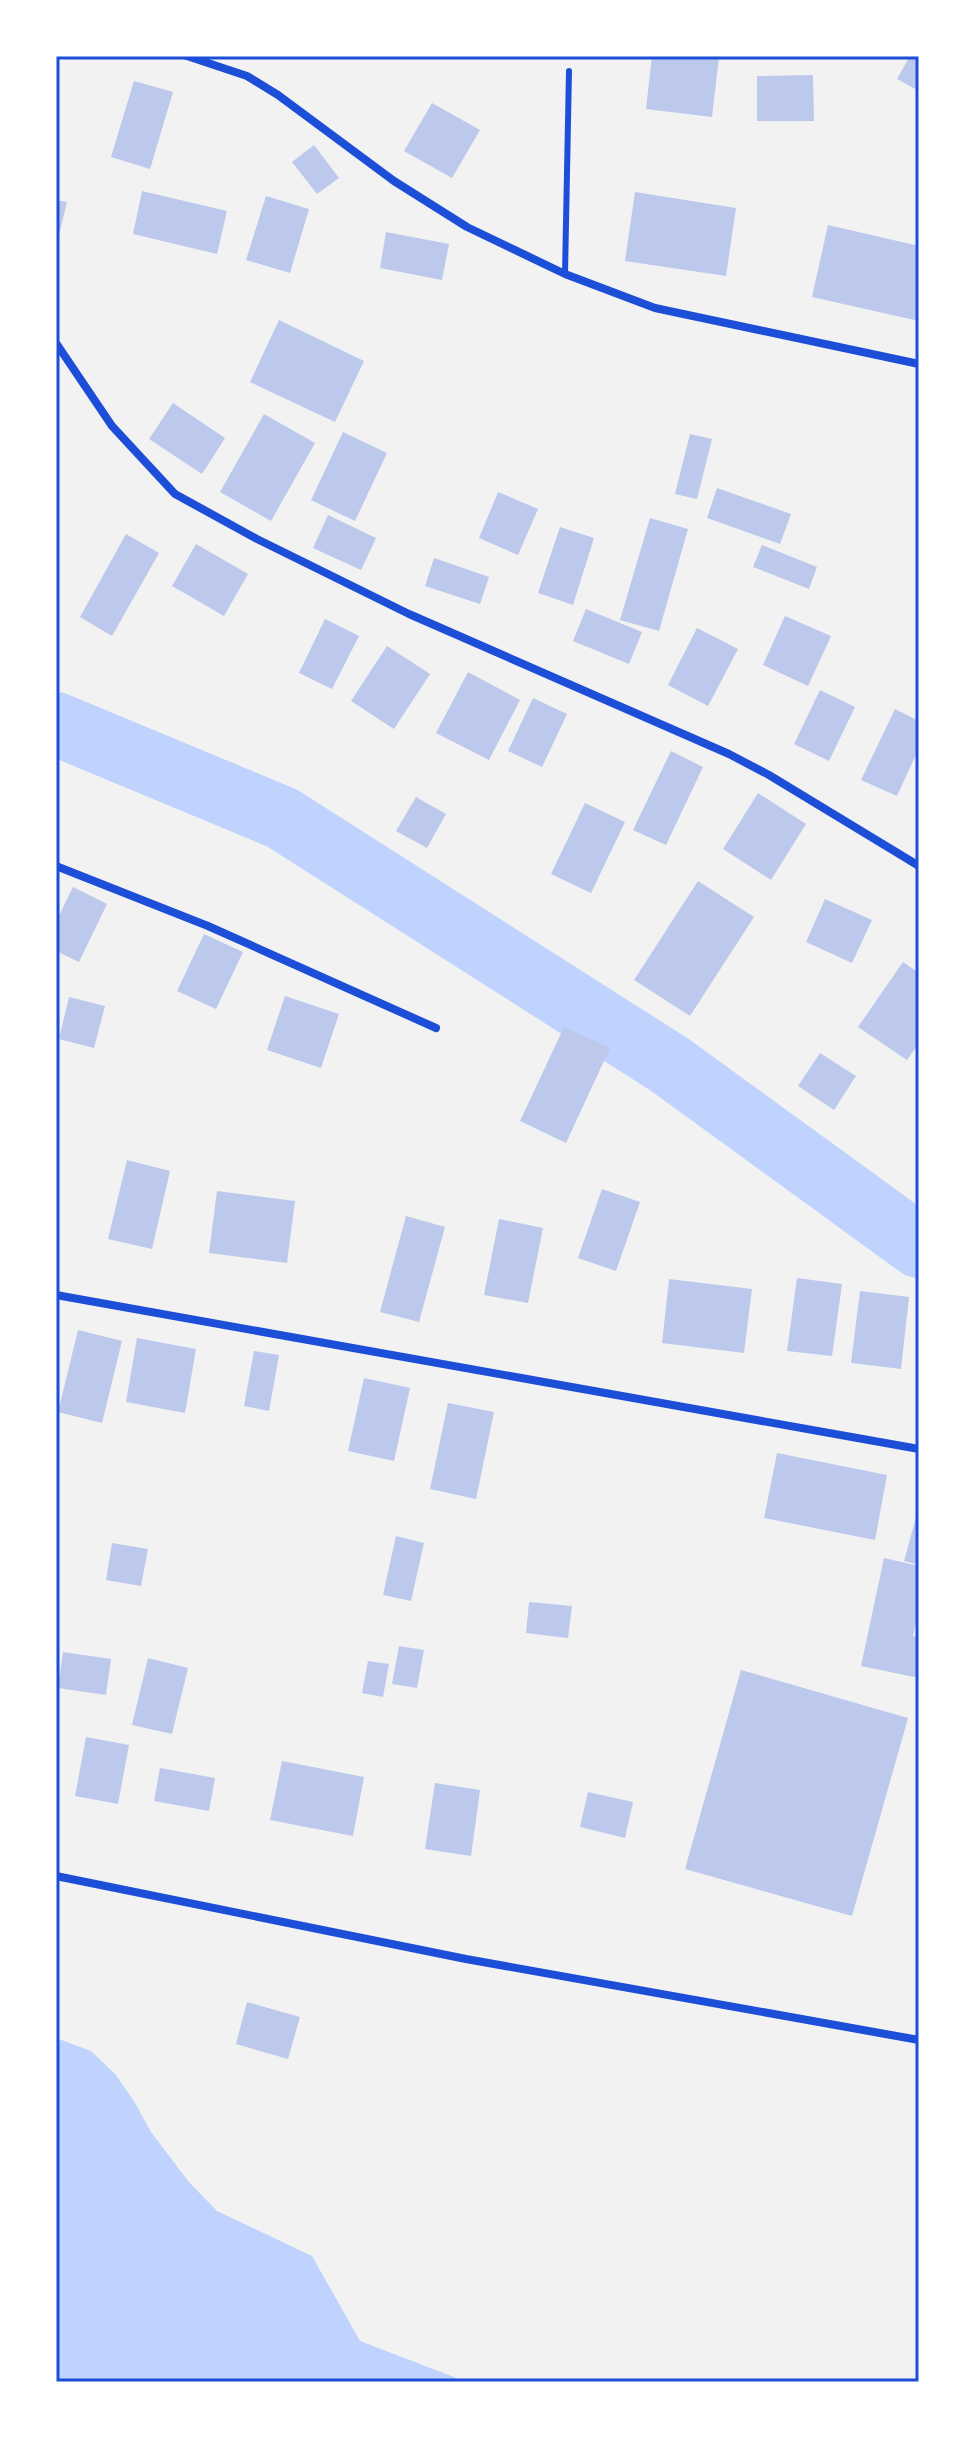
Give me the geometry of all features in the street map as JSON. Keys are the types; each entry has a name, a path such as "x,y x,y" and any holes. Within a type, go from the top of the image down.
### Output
{"street":[{"path":"187,56 247,76 278,95 394,181 467,227 565,274 655,308 919,364"},
{"path":"56,343 112,426 175,494 257,539 409,614 729,754 919,866"},
{"path":"56,866 208,926 436,1028"},
{"path":"56,1295 919,1449"},
{"path":"56,1876 466,1959 919,2040"}],"lane":[{"path":"565,274 569,71"}],"water":[{"path":"56,2038 91,2051 115,2074 151,2132 188,2181 217,2211 312,2256 360,2341 467,2382 56,2382"}],"building":[{"path":"652,56 719,57 712,117 646,109"},
{"path":"910,56 919,56 919,91 897,79"},
{"path":"813,75 814,121 757,121 757,76"},
{"path":"134,81 173,92 150,169 111,157"},
{"path":"432,103 480,130 452,178 404,151"},
{"path":"314,145 339,178 317,194 292,162"},
{"path":"142,191 227,211 217,254 133,234"},
{"path":"635,192 736,208 726,276 625,261"},
{"path":"266,196 309,209 290,273 246,260"},
{"path":"56,200 67,202 57,243 56,242"},
{"path":"828,225 919,246 919,321 812,297"},
{"path":"386,232 449,244 442,280 380,268"},
{"path":"279,320 364,361 335,422 250,382"},
{"path":"173,403 225,438 202,474 149,439"},
{"path":"264,414 315,443 271,521 220,492"},
{"path":"343,432 387,453 355,521 311,500"},
{"path":"690,434 712,439 697,499 675,494"},
{"path":"717,488 791,514 780,544 707,518"},
{"path":"498,492 538,509 518,555 479,538"},
{"path":"328,515 376,538 361,570 313,548"},
{"path":"650,518 688,529 659,631 620,620"},
{"path":"560,527 594,538 573,605 538,593"},
{"path":"126,534 159,553 112,636 80,617"},
{"path":"196,544 248,574 224,616 172,586"},
{"path":"762,545 817,567 809,589 753,567"},
{"path":"434,558 489,577 480,604 425,586"},
{"path":"586,609 642,632 629,664 573,641"},
{"path":"785,616 831,636 808,686 763,665"},
{"path":"325,619 359,636 332,689 299,673"},
{"path":"697,628 738,649 708,706 668,685"},
{"path":"387,646 430,674 394,729 351,701"},
{"path":"468,672 520,700 489,760 436,733"},
{"path":"820,690 855,707 829,761 794,744"},
{"path":"533,698 567,714 542,767 508,751"},
{"path":"895,709 919,721 919,748 897,796 861,780"},
{"path":"671,751 703,767 666,845 633,830"},
{"path":"758,793 806,824 771,880 723,849"},
{"path":"416,797 446,814 427,848 396,831"},
{"path":"585,803 625,822 591,893 551,874"},
{"path":"698,881 754,917 690,1016 634,980"},
{"path":"73,887 107,904 79,962 56,951 56,922"},
{"path":"825,899 872,920 852,963 806,942"},
{"path":"204,934 243,952 216,1009 177,991"},
{"path":"903,962 919,973 919,1043 907,1060 858,1027"},
{"path":"285,996 339,1014 321,1068 267,1050"},
{"path":"69,997 105,1006 94,1048 59,1039"},
{"path":"564,1027 610,1048 566,1143 520,1121"},
{"path":"820,1053 856,1076 834,1110 798,1086"},
{"path":"127,1160 170,1171 152,1249 108,1239"},
{"path":"602,1189 640,1202 616,1271 578,1258"},
{"path":"217,1191 295,1201 287,1263 209,1253"},
{"path":"406,1216 445,1227 419,1322 380,1312"},
{"path":"499,1219 543,1228 528,1303 484,1295"},
{"path":"797,1278 842,1284 832,1356 787,1351"},
{"path":"669,1279 752,1289 744,1353 662,1343"},
{"path":"860,1291 909,1297 901,1369 851,1363"},
{"path":"78,1330 122,1341 102,1423 58,1412"},
{"path":"137,1338 196,1349 185,1413 126,1402"},
{"path":"254,1351 279,1355 269,1411 244,1406"},
{"path":"364,1378 410,1388 394,1461 348,1451"},
{"path":"448,1403 494,1412 476,1499 430,1489"},
{"path":"777,1453 887,1475 875,1540 764,1518"},
{"path":"919,1510 919,1565 904,1561"},
{"path":"396,1536 424,1543 411,1601 383,1595"},
{"path":"112,1543 148,1549 141,1586 106,1580"},
{"path":"884,1558 919,1566 919,1609 913,1636 919,1637 919,1678 861,1666"},
{"path":"529,1602 572,1606 568,1638 526,1633"},
{"path":"399,1646 424,1650 417,1688 392,1684"},
{"path":"63,1652 111,1659 106,1695 58,1688"},
{"path":"148,1658 188,1668 172,1734 132,1725"},
{"path":"368,1661 389,1664 383,1697 362,1693"},
{"path":"741,1670 908,1718 852,1916 685,1869"},
{"path":"86,1737 129,1745 118,1804 75,1796"},
{"path":"282,1761 364,1777 353,1836 270,1820"},
{"path":"160,1768 215,1778 209,1811 154,1801"},
{"path":"435,1783 480,1790 471,1856 425,1849"},
{"path":"588,1792 633,1802 625,1838 580,1827"},
{"path":"247,2002 300,2017 288,2059 236,2044"}],"waterway":[{"path":"56,724 282,818 670,1065 919,1246"}]}
